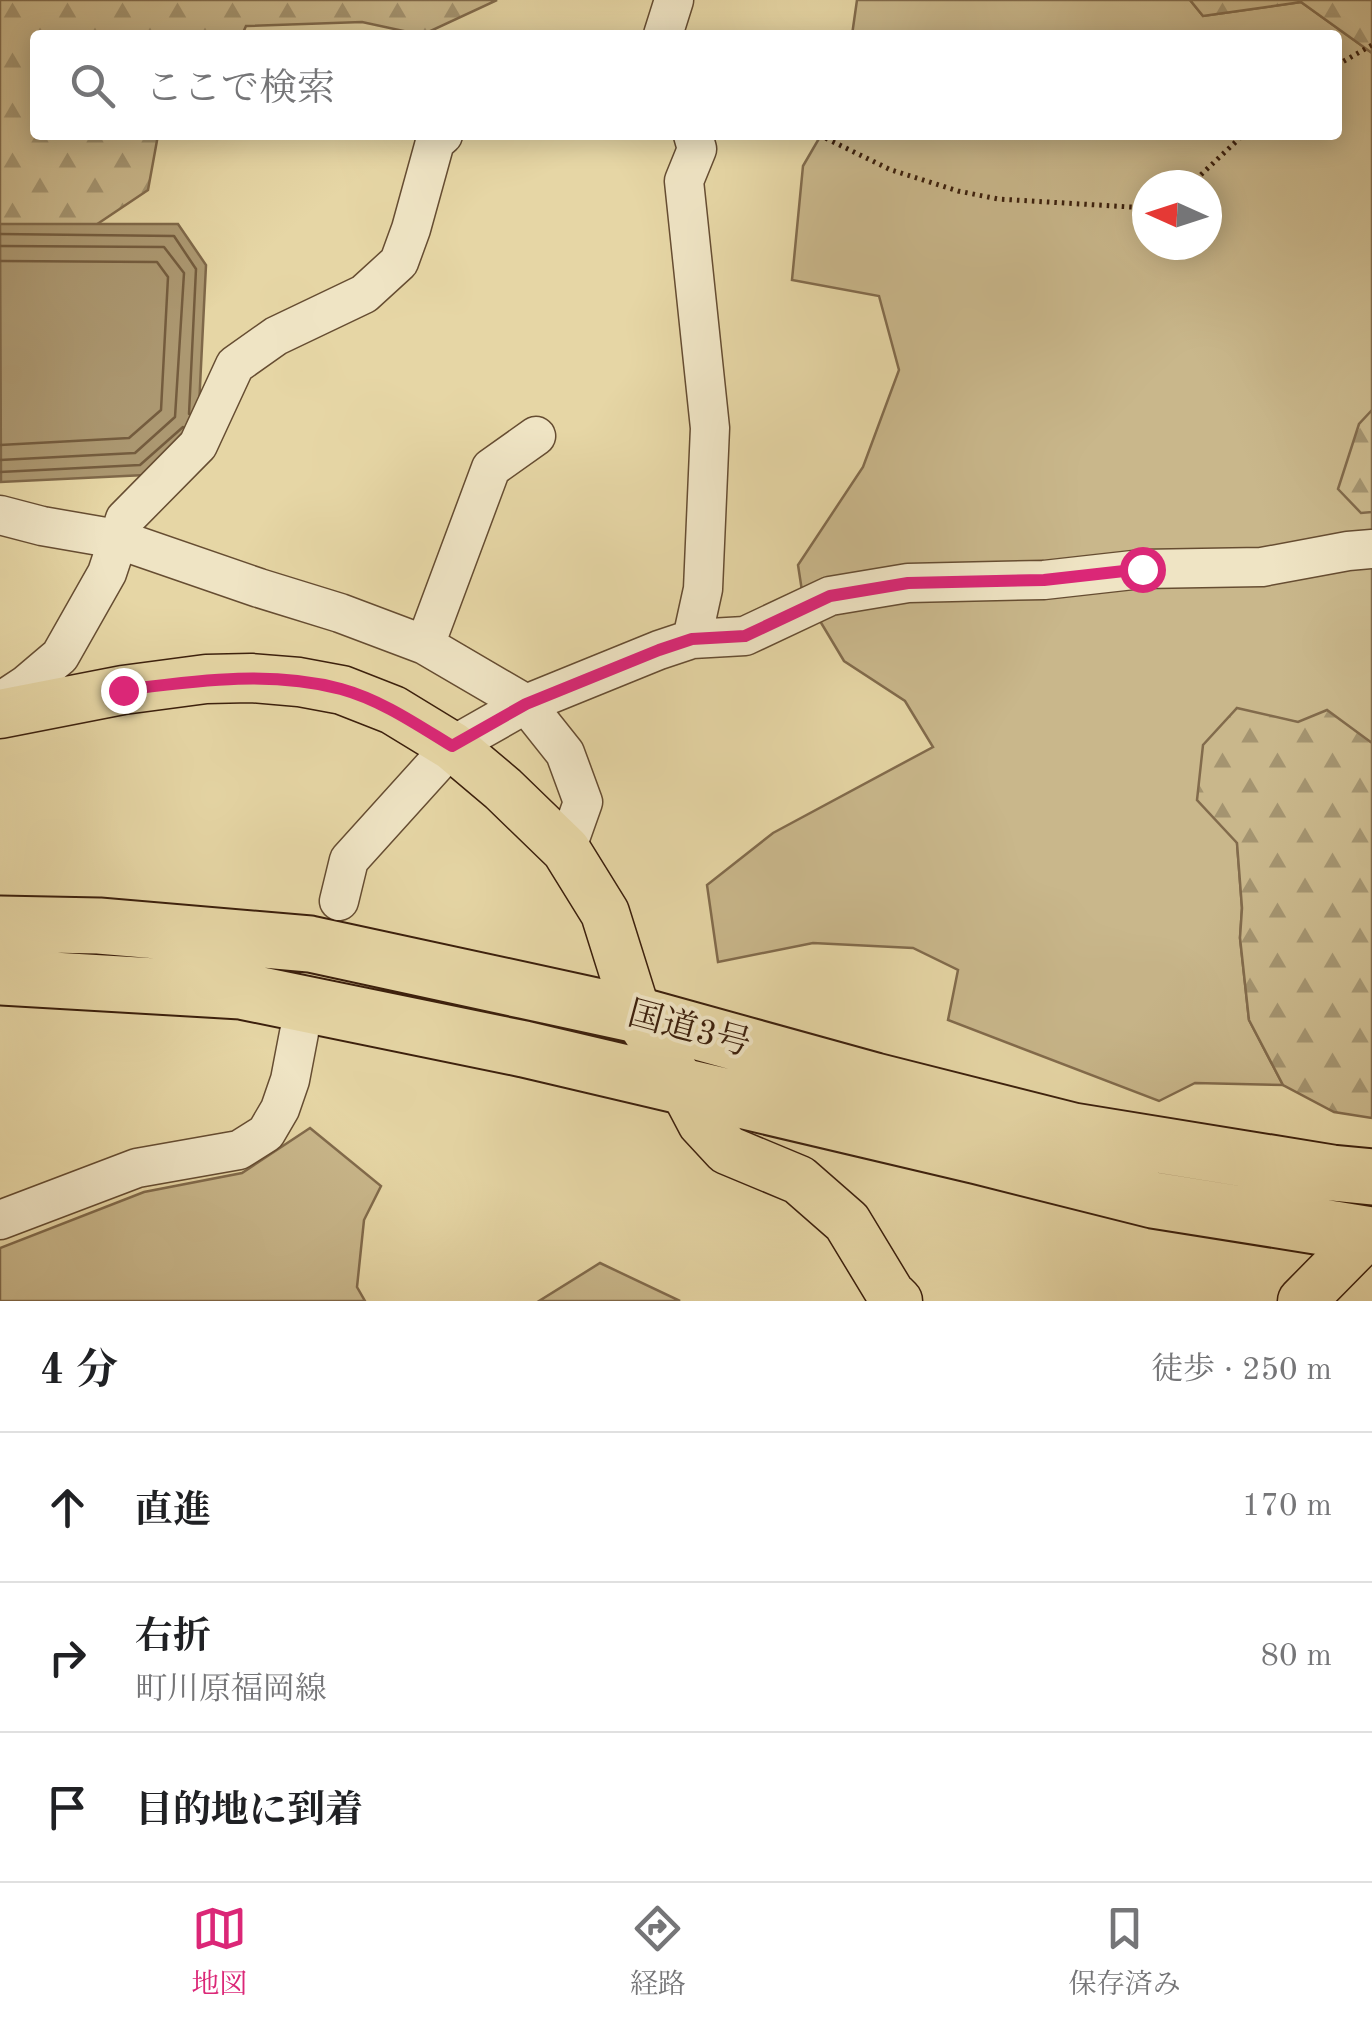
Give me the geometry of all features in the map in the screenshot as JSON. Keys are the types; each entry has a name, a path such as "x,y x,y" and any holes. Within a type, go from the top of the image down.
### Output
{"highway":[{"name":"国道3号","path":"0,924 99,926 310,944 637,1015 875,1082 1073,1131 1372,1177"},
{"name":"国道3号","path":"0,977 241,991 524,1048 1153,1200 1370,1235"}],"main road":[{"path":"0,714 123,690 206,679 298,682 342,690 393,710 452,746 566,850 605,913 637,1015 702,1123 727,1150 799,1180 847,1222 892,1298"},
{"path":"1302,1301 1370,1235"}],"street":[{"path":"665,30 674,0"},
{"path":"0,702 60,656 107,573 125,519 198,445 235,365 276,336 364,294 399,262 437,140"},
{"path":"692,639 703,589 710,428 684,181 697,148 695,140"},
{"path":"425,645 491,468 536,436"},
{"path":"0,515 118,538 340,613 425,645 526,704 565,753 584,802 566,850"},
{"path":"339,901 348,860 452,746 526,704 659,650 692,639 745,636 830,596 908,583 1044,580 1142,569 1262,567 1372,549"},
{"path":"0,1220 136,1168 238,1150 266,1133 290,1080 299,1033"}],"path":[{"path":"1342,62 1372,45"},
{"path":"828,140 891,170 958,191 998,199 1132,207"},
{"path":"1206,170 1238,140"}],"green space":[{"path":"0,0 497,0 433,30 399,30 362,22 246,26 244,30 30,30 30,140 157,140 148,190 57,251 0,254"},
{"path":"857,0 1190,0 1203,16 1301,2 1340,30 853,30"},
{"path":"1190,0 1372,0 1372,53 1301,2 1203,16"},
{"path":"1342,31 1372,53 1372,743 1362,737 1237,709 1240,938 1249,1020 1283,1085 1195,1083 1159,1101 948,1020 958,970 913,948 813,943 718,962 707,885 773,833 933,747 905,701 844,661 802,591 798,565 863,467 899,370 879,296 792,280 803,166 818,140 1342,140"},
{"path":"1372,410 1372,512 1361,513 1338,489 1359,424"},
{"path":"1237,708 1298,722 1327,710 1372,743 1372,1118 1334,1112 1283,1085 1249,1020 1240,938 1237,843 1197,800 1203,745"},
{"path":"310,1128 381,1186 364,1220 357,1287 365,1301 0,1301 0,1248 144,1192 242,1173"},
{"path":"600,1263 680,1301 539,1301"}],"water":[{"path":"0,224 178,224 206,265 198,427 145,475 1,482"}],"route":[{"path":"123,690 206,679 298,682 342,690 393,710 452,746 526,704 659,650 692,639 745,636 830,596 908,583 1044,580 1142,569"}]}
